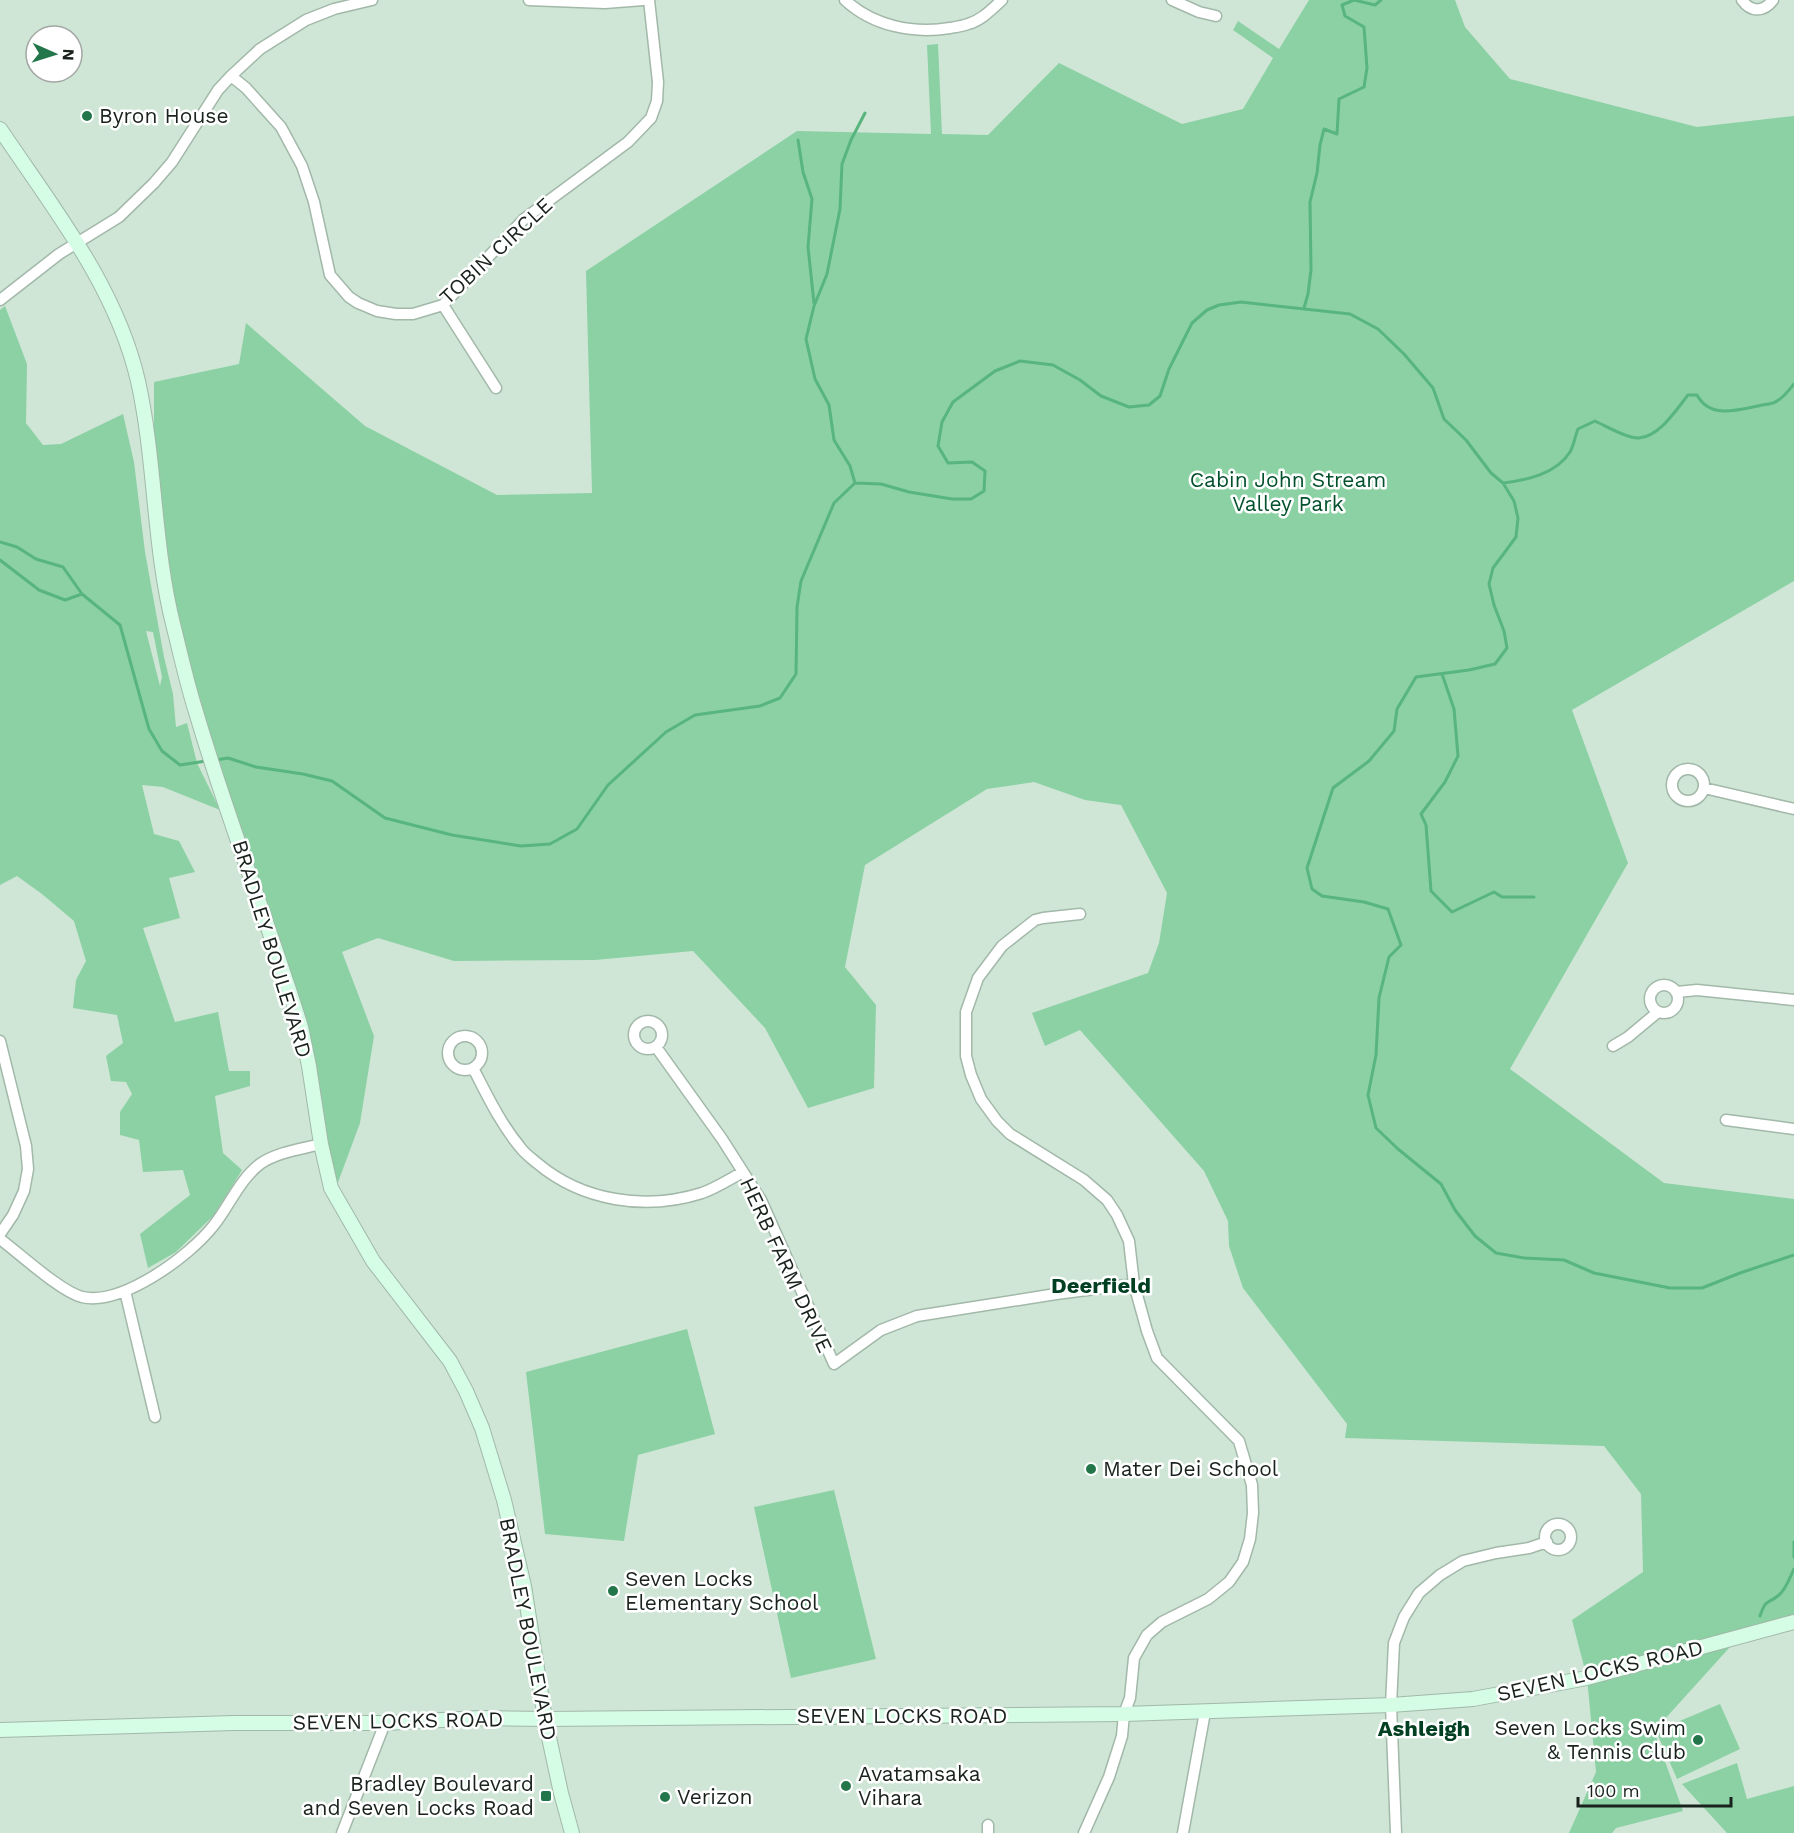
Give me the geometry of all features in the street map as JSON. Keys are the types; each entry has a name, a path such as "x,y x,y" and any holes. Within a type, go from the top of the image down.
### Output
{"main road":[{"name":"BRADLEY BOULEVARD","path":"0,129 78,244 121,327 137,380 148,435 162,572 169,610 195,710 301,1027 331,1188 373,1261 450,1361 482,1428 504,1500 524,1586 544,1719 572,1833"},
{"name":"SEVEN LOCKS ROAD","path":"0,1730 234,1723 385,1723 480,1718 1124,1714 1391,1705 1473,1699 1587,1678 1794,1622"}],"street":[{"path":"0,300 59,254 119,217 172,162 218,90 260,49 306,20 334,9 372,0"},
{"path":"529,0 605,3 644,0"},
{"name":"TOBIN CIRCLE","path":"231,76 246,88 281,127 302,166 314,202 330,275 349,297 358,303 377,311 413,314 443,305 524,219 628,142 651,118 657,101 658,82 649,0"},
{"path":"845,0 877,22 913,30 932,31 968,24 985,15 1002,0"},
{"path":"1172,0 1199,12 1215,16"},
{"path":"1742,0 1750,8 1760,10 1773,0"},
{"path":"443,305 496,388"},
{"path":"1704,788 1794,809"},
{"path":"1080,914 1035,920 1002,946 978,978 966,1012 966,1056 971,1075 981,1099 1010,1134 1084,1180 1107,1200 1117,1215 1129,1241 1134,1284 1157,1358 1239,1441 1252,1485 1253,1513 1250,1539 1243,1562 1229,1582 1208,1599 1162,1622 1147,1635 1134,1658 1130,1698 1124,1714 1122,1736 1109,1777 1084,1833"},
{"path":"1662,984 1675,988 1679,1001 1674,1009 1666,1013 1658,1012 1650,1001 1651,992 1662,984"},
{"path":"1677,992 1697,990 1794,1000"},
{"path":"1613,1046 1628,1037 1658,1012"},
{"path":"0,1041 26,1146 28,1169 24,1191 13,1215 0,1234"},
{"name":"HERB FARM DRIVE","path":"656,1047 722,1139 761,1200 834,1364 881,1330 917,1316 1134,1284"},
{"path":"473,1068 500,1119 521,1149 548,1172 591,1194 626,1202 662,1201 703,1192 743,1172"},
{"path":"1726,1120 1794,1129"},
{"path":"0,1239 66,1291 80,1296 102,1298 125,1291 164,1269 198,1243 214,1226 248,1176 260,1164 285,1153 321,1144"},
{"path":"125,1291 155,1417"},
{"path":"1396,1833 1391,1705 1394,1643 1404,1617 1419,1593 1440,1575 1463,1561 1529,1548 1547,1542"},
{"path":"1183,1833 1206,1712"},
{"path":"342,1833 385,1723"}],"green space":[{"name":"Cabin John Stream Valley Park","path":"1309,0 1455,0 1465,27 1510,79 1697,127 1794,116 1794,581 1572,710 1628,863 1510,1069 1664,1183 1794,1199 1794,1622 1739,1637 1654,1731 1683,1811 1616,1828 1612,1833 1569,1833 1596,1772 1587,1678 1572,1620 1643,1572 1641,1494 1604,1446 1345,1438 1347,1424 1243,1288 1229,1246 1228,1221 1204,1171 1080,1030 1045,1046 1032,1013 1148,973 1159,943 1167,893 1121,805 1085,800 1034,782 987,789 865,865 845,967 876,1005 874,1088 808,1108 765,1028 693,951 595,960 454,961 378,938 342,952 374,1036 360,1123 337,1185 325,1144 313,1065 195,710 154,503 154,382 239,364 246,323 365,426 497,495 592,493 586,271 797,131 931,134 927,45 938,44 942,134 988,135 1059,63 1182,124 1243,109 1273,58 1233,30 1238,21 1279,49"},
{"path":"5,306 27,364 26,423 43,445 61,444 123,414 134,462 145,552 173,694 176,727 187,723 197,763 220,810 163,787 142,785 154,834 179,841 195,872 169,878 180,918 143,928 175,1022 218,1012 229,1071 250,1071 250,1086 215,1096 223,1153 242,1170 213,1216 176,1252 148,1268 140,1234 190,1195 183,1170 143,1172 139,1140 120,1135 120,1112 132,1094 126,1082 111,1081 106,1056 123,1043 117,1015 73,1008 76,980 86,961 74,921 17,876 0,885 0,310","holes":["146,631 153,632 162,677 160,686"]},
{"path":"687,1329 715,1434 638,1455 624,1541 545,1534 526,1372"},
{"path":"834,1490 876,1659 791,1678 754,1507"},
{"name":"Seven Locks Swim & Tennis Club","path":"1720,1704 1740,1749 1677,1779 1656,1731"},
{"path":"1737,1763 1747,1799 1794,1786 1794,1833 1727,1833 1682,1784"}],"waterway":[{"path":"1304,308 1311,270 1310,202 1324,129 1337,134 1339,99 1364,87 1367,68 1364,27 1345,16 1342,5 1354,0 1375,5 1381,0"},
{"path":"855,483 850,466 834,440 829,405 815,379 806,339 814,306 827,274 840,209 842,164 865,113"},
{"path":"798,140 803,172 812,199 808,247 814,303"},
{"path":"216,760 228,758 256,767 332,781 385,818 452,835 521,846 550,844 577,829 608,785 666,732 695,715 760,706 780,698 796,674 797,607 801,581 834,503 855,483 881,484 909,492 952,499 971,499 984,491 985,471 972,462 948,463 938,446 942,422 953,402 995,371 1020,361 1053,365 1080,380 1101,396 1129,407 1149,405 1160,396 1169,369 1192,323 1207,310 1219,305 1241,302 1350,314 1378,329 1404,354 1433,388 1444,419 1466,440 1491,473 1503,483 1514,501 1518,518 1516,537 1493,568 1489,584 1507,648 1495,664 1416,677 1397,709 1394,731 1369,761 1333,788 1307,868 1312,889 1322,896 1364,902 1388,909 1401,945 1389,957 1379,998 1376,1055 1368,1095 1376,1128 1441,1184 1455,1210 1475,1236 1496,1253 1524,1258 1564,1260 1594,1273 1670,1288 1702,1288 1794,1255"},
{"path":"1503,483 1531,478 1557,466 1570,452 1578,429 1595,421 1623,434 1639,438 1654,433 1661,427 1688,395 1697,395 1702,403 1716,410 1733,411 1775,402 1794,384"},
{"path":"0,542 17,547 36,559 63,567 82,594 120,625 149,729 162,751 180,765 206,761"},
{"path":"0,560 39,590 65,600 82,594"},
{"path":"1442,674 1454,709 1458,756 1445,782 1421,814 1426,825 1431,891 1452,912 1494,892 1502,897 1534,897"},
{"path":"1794,1542 1794,1557"},
{"path":"1760,1616 1765,1604 1784,1590 1794,1569"}],"place":[{"name":"Byron House","path":"87,116"},
{"name":"Mater Dei School","path":"1091,1469"},
{"name":"Seven Locks Elementary School","path":"613,1591"},
{"name":"Seven Locks Swim & Tennis Club","path":"1698,1740"},
{"name":"Avatamsaka Vihara","path":"846,1786"},
{"name":"Bradley Boulevard and Seven Locks Road","path":"546,1796"},
{"name":"Verizon","path":"665,1797"}],"district":[{"name":"Deerfield","path":"1101,1285"},
{"name":"Ashleigh","path":"1424,1728"}]}
